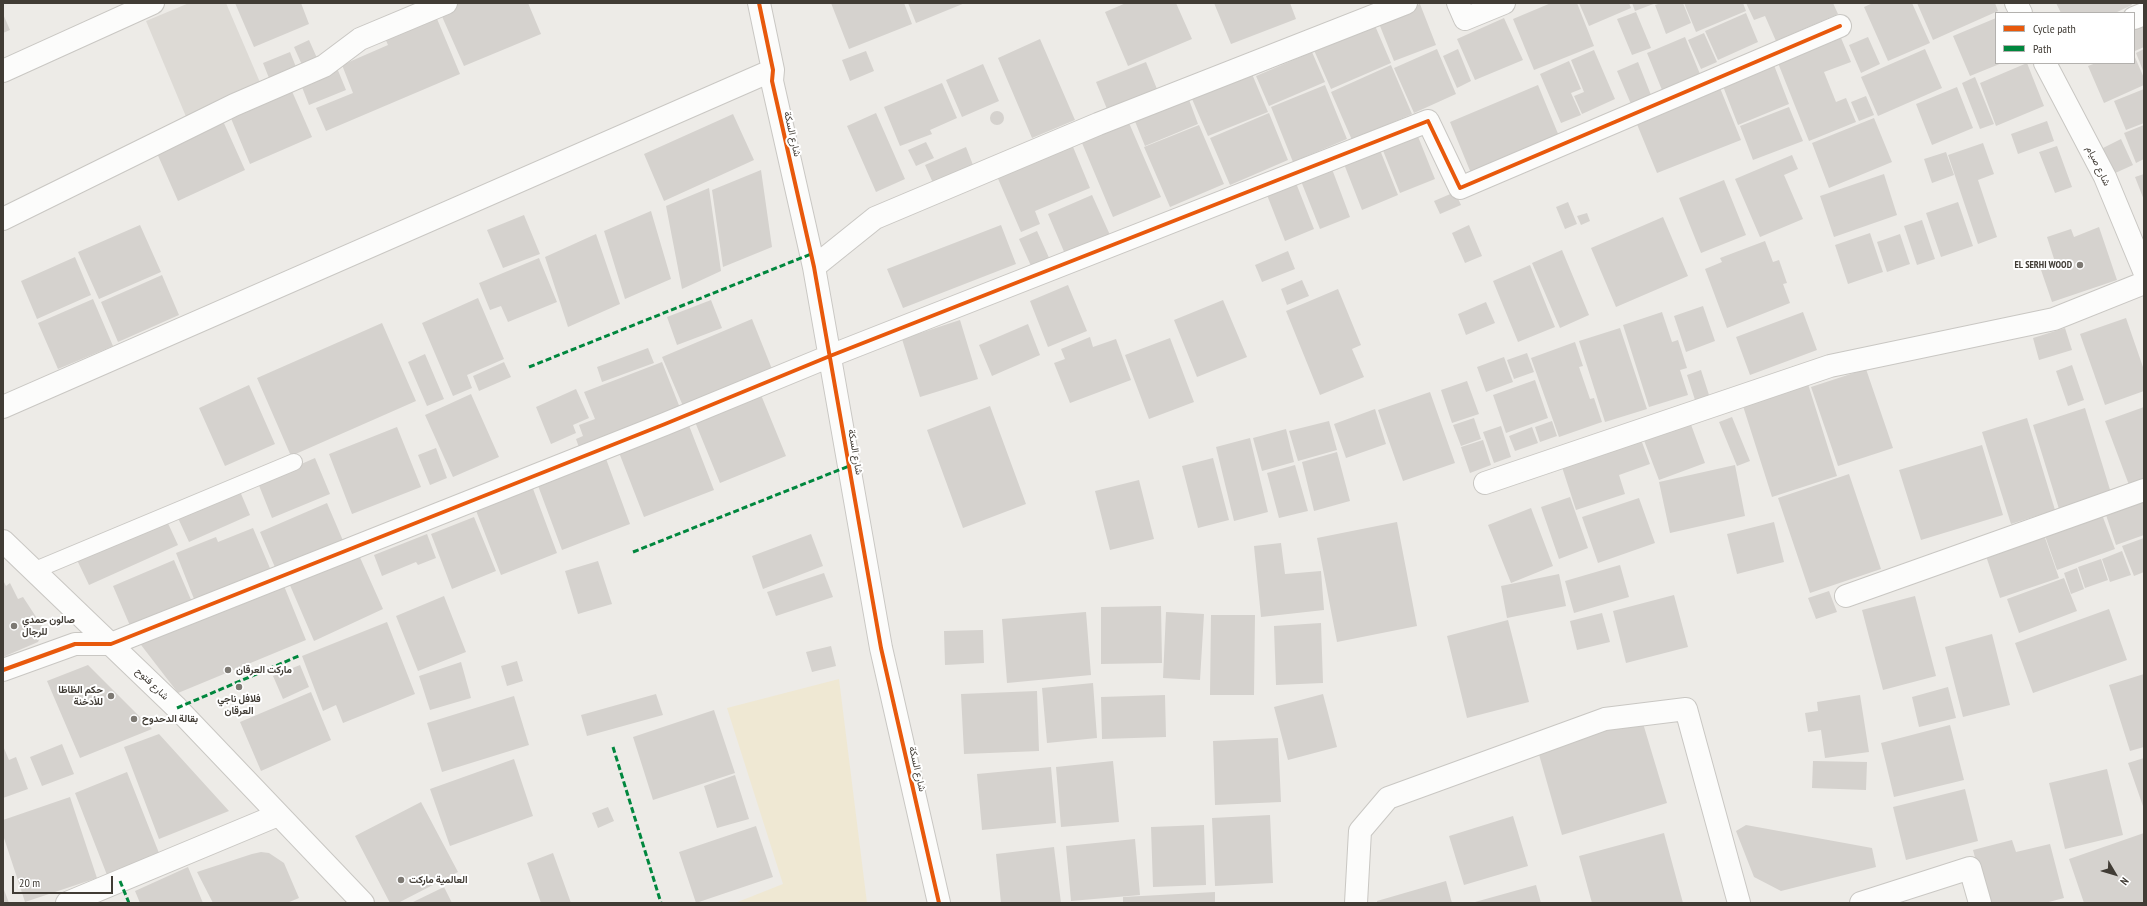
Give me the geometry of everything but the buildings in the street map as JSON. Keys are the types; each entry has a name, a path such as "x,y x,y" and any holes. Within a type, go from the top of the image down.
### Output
{"street":[{"path":"3,71 153,3"},
{"path":"3,219 234,105 324,66 360,39 446,3"},
{"name":"شارع السكة","path":"759,3 773,70 772,82 814,267 881,648 939,903"},
{"path":"814,267 875,218 1098,124 1406,3"},
{"path":"1458,3 1465,19 1504,3"},
{"path":"2016,3 2020,12"},
{"path":"3,670 75,644 111,644 665,424 830,356 1428,121 1460,188 1840,26"},
{"name":"شارع صيام","path":"2046,64 2105,177 2144,271"},
{"path":"3,407 773,70"},
{"path":"1485,483 1830,366 2054,318 2144,283"},
{"path":"1846,596 2144,490"},
{"name":"شارع فتوح","path":"3,541 177,708 278,816 363,903"},
{"path":"1356,903 1360,831 1388,798 1605,719 1686,709 1740,903"},
{"path":"67,903 278,816"},
{"path":"1861,903 1970,868 1980,903"}],"lane":[{"path":"33,571 294,462"}],"shaded area":[{"path":"189,3 226,3 262,87 187,119 146,21"}],"sand":[{"path":"839,679 867,903 735,903 783,884 727,708"}],"marked path":[{"path":"529,367 811,254"},
{"path":"633,552 849,466"},
{"path":"177,708 301,655"},
{"path":"613,747 661,903"},
{"path":"120,881 129,903"}],"cycle path":[{"path":"759,3 773,70 772,81 814,267 881,648 939,903"},
{"path":"3,670 75,644 111,644 665,424 830,356 1428,121 1460,188 1840,26"}],"place":[{"name":"EL SERHI WOOD","path":"2080,265"},
{"name":"صالون حمدي للرجال","path":"14,626"},
{"name":"ماركت العرقان","path":"228,670"},
{"name":"فلافل ناجي العرقان","path":"239,687"},
{"name":"حكم الظاظا للأدخنة","path":"111,696"},
{"name":"بقالة الدحدوح","path":"134,719"},
{"name":"العالمية ماركت","path":"401,880"}]}
